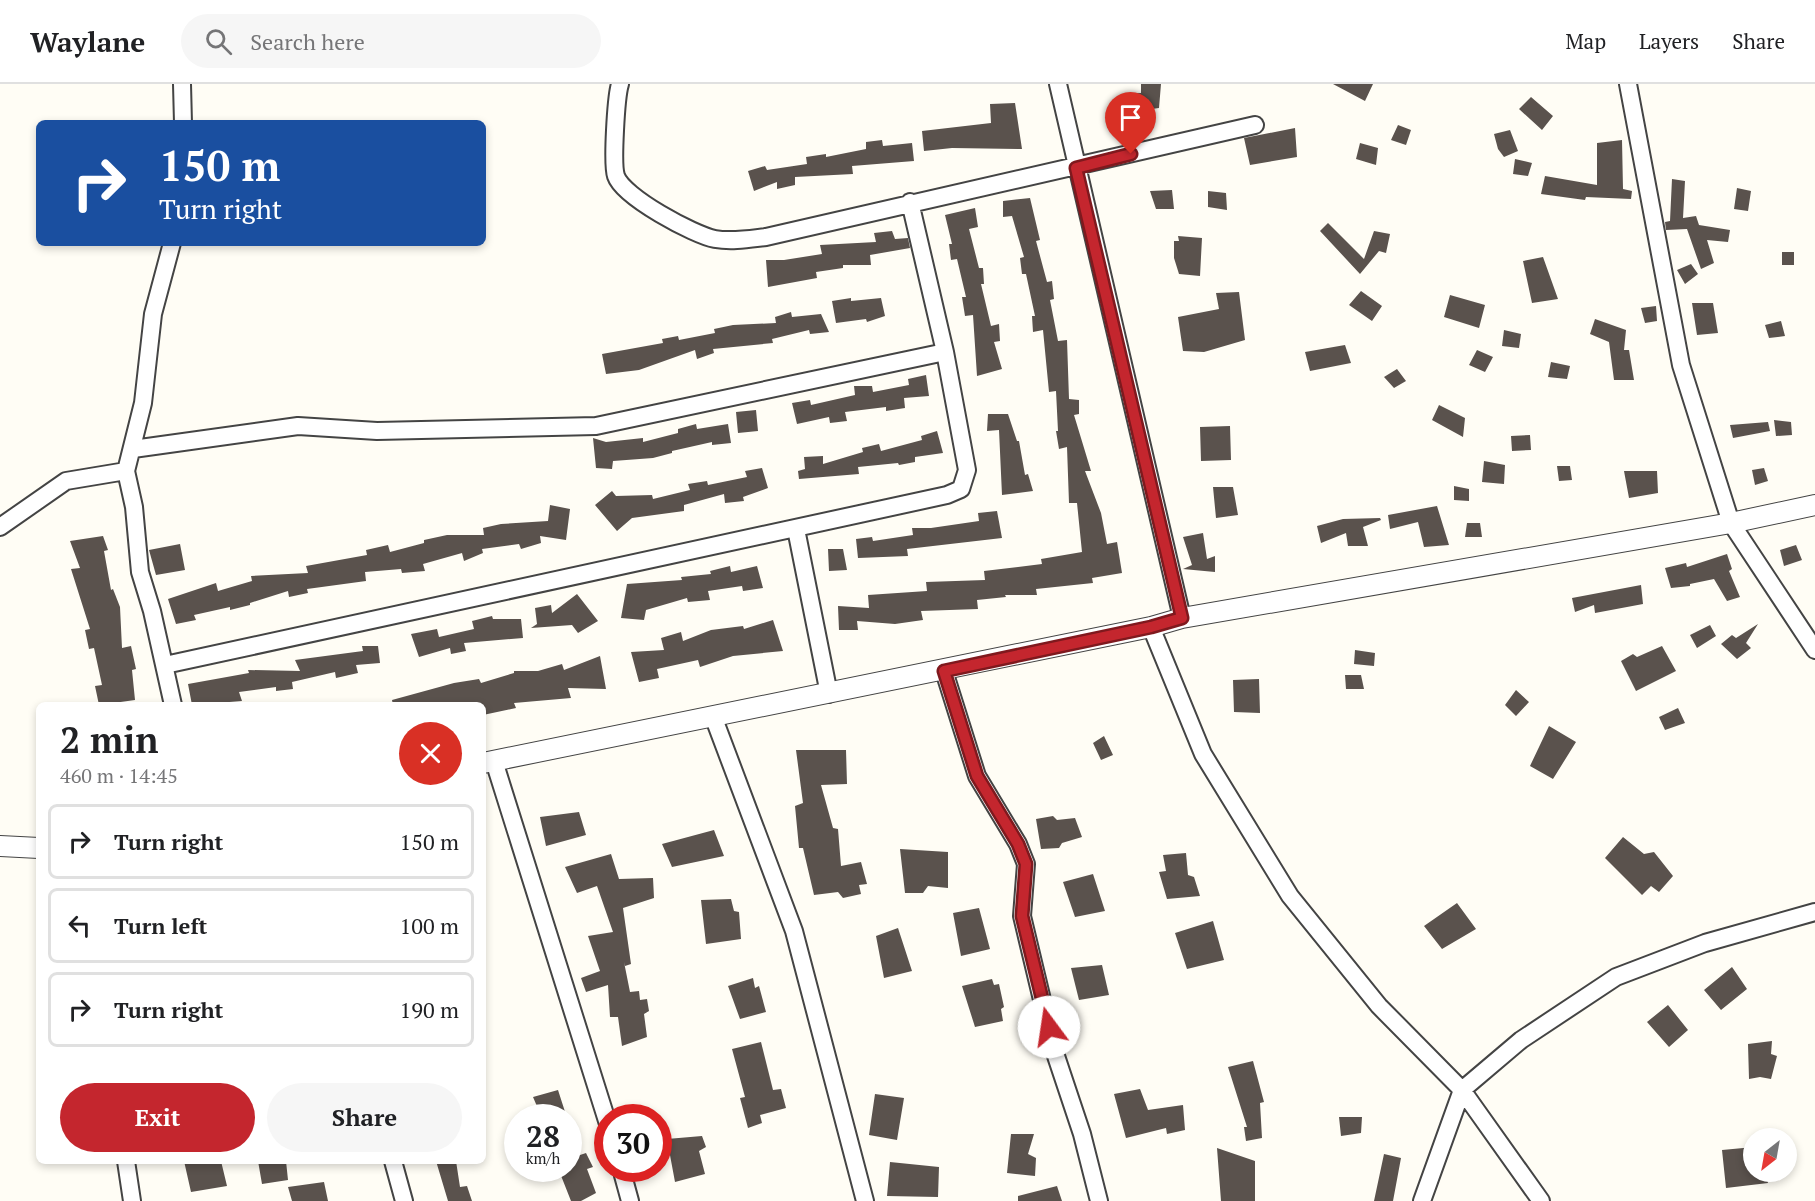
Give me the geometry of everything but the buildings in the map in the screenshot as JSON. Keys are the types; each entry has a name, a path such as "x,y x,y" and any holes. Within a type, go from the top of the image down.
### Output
{"street":[{"path":"182,84 183,120"},
{"path":"620,84 615,176 624,188 647,206 699,234 729,241 766,237 910,202 1076,168 1255,125"},
{"path":"1058,84 1182,618"},
{"path":"1628,84 1681,364 1731,523 1815,650"},
{"path":"165,665 796,529 947,495 961,489 967,470 945,352 910,202"},
{"path":"171,246 153,314 143,403 126,471 134,507 140,572 172,702"},
{"path":"133,449 298,426 377,431 596,426 945,352"},
{"path":"0,528 66,481 126,471"},
{"path":"601,1104 489,762 944,671 1151,627 1182,618 1731,523 1815,506"},
{"path":"796,529 829,694"},
{"path":"1151,627 1203,754 1290,896 1379,1006 1462,1090 1541,1201"},
{"path":"944,671 977,776 1018,844 1026,864 1022,916 1054,1050 1082,1134 1098,1201"},
{"path":"713,716 794,931 865,1201"},
{"path":"0,846 36,848"},
{"path":"1422,1201 1462,1090 1521,1040 1616,977 1705,943 1815,912"},
{"path":"126,1164 132,1201"},
{"path":"394,1164 404,1201"},
{"path":"625,1182 630,1201"}],"route":[{"path":"1049,1027 1022,916 1026,864 1018,844 977,776 944,671 1151,627 1182,618 1076,168 1131,154"}]}
